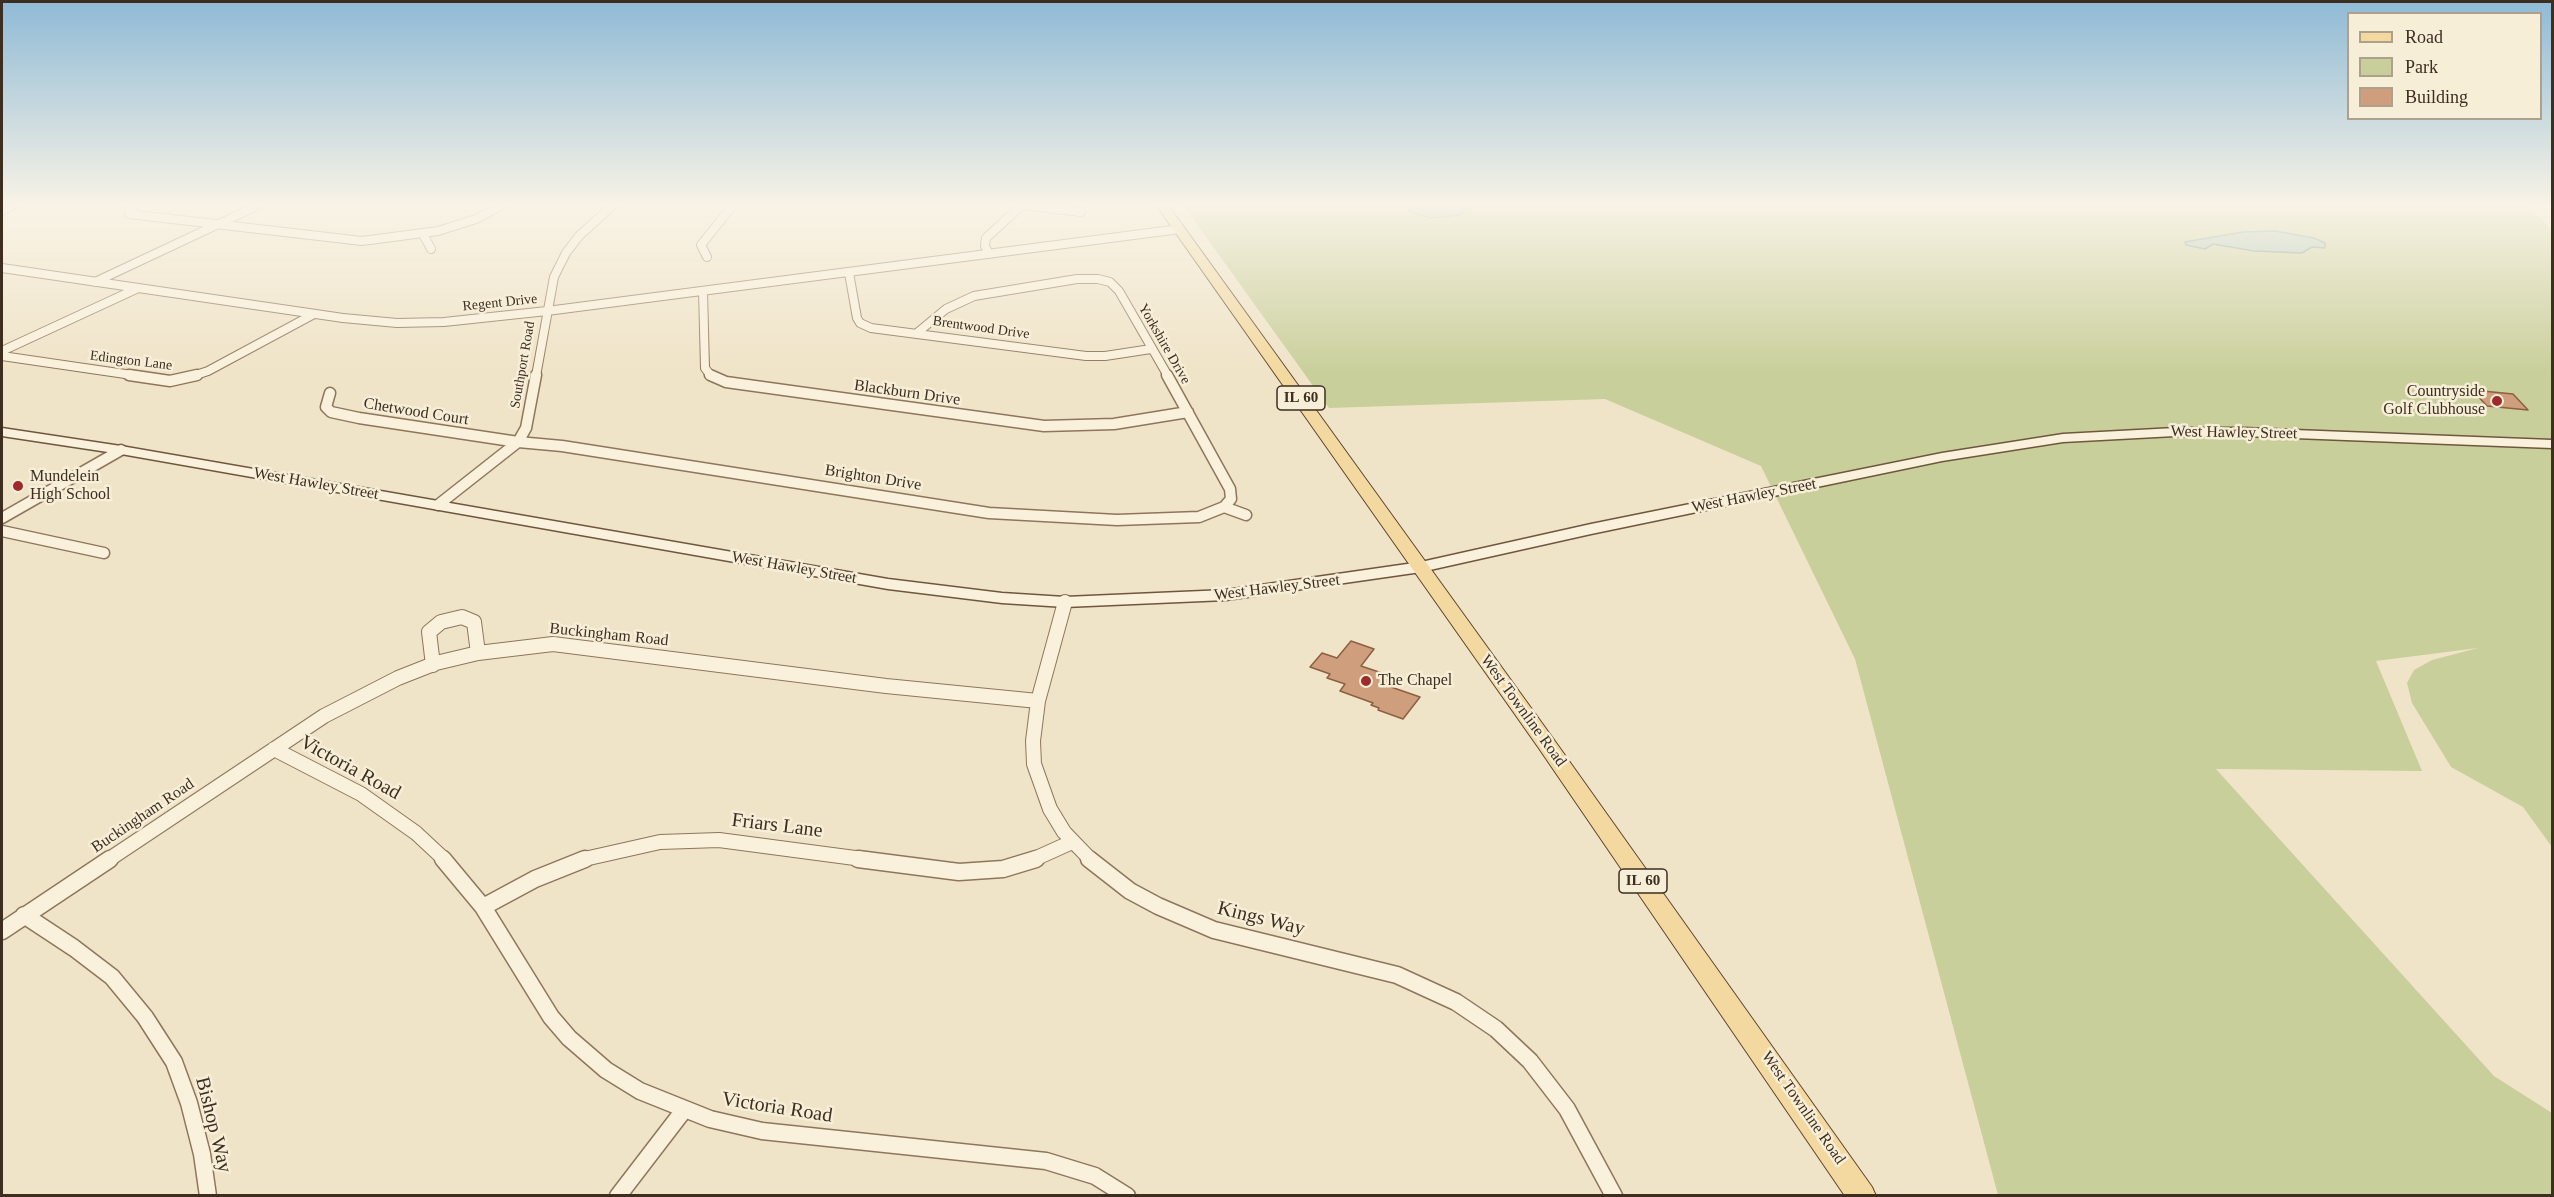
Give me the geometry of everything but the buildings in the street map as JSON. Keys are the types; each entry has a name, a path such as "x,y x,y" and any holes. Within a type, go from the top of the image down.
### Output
{"main road":[{"name":"West Townline Road","path":"1203,261 1781,1076 1862,1196"}],"street":[{"path":"94,282 140,261"},
{"name":"Southport Road","path":"518,442 526,428 554,277 562,261"},
{"name":"Regent Drive","path":"2,268 314,314 370,321 420,323 464,321 938,261"},
{"name":"Brentwood Drive","path":"849,273 860,323 871,328 1094,357 1151,349"},
{"name":"Yorkshire Drive","path":"917,333 946,309 974,296 1001,290 1091,278 1105,280 1115,285 1230,489 1231,499 1224,507"},
{"path":"2,351 137,288"},
{"name":"Blackburn Drive","path":"703,291 705,368 711,377 726,382 1044,426 1114,424 1188,412"},
{"name":"Edington Lane","path":"2,356 170,381 208,371 314,314"},
{"name":"Chetwood Court","path":"330,393 326,407 331,412 518,442"},
{"name":"West Hawley Street","path":"2,432 121,450 888,584 1002,598 1065,602 1226,595 1421,567 1591,529 1942,458 2063,438 2175,432 2243,432 2553,444"},
{"path":"438,505 518,442"},
{"name":"Brighton Drive","path":"518,442 562,446 966,509 1029,516 1143,520 1198,517 1224,507"},
{"path":"2,518 121,450"},
{"path":"1224,507 1246,515"},
{"path":"2,531 104,553"},
{"name":"Kings Way","path":"1065,602 1038,701 1033,741 1034,764 1050,809 1081,852 1130,891 1158,906 1214,930 1397,975 1456,1002 1496,1029 1530,1061 1567,1109 1614,1196"},
{"path":"433,665 429,632 441,622 462,617 474,622 478,653"},
{"name":"Buckingham Road","path":"2,931 274,749 363,694 433,665 478,653 553,644 920,690 1038,701"},
{"name":"Victoria Road","path":"274,749 332,778 390,813 445,860 483,907 551,1017 569,1038 606,1070 632,1086 684,1110 710,1119 762,1131 1046,1161 1095,1176 1127,1196"},
{"name":"Friars Lane","path":"483,907 535,879 580,861 622,849 660,842 719,840 959,872 1003,869 1026,863 1072,842"},
{"name":"Bishop Way","path":"24,915 74,948 112,977 145,1017 174,1062 189,1103 202,1154 208,1196"},
{"path":"618,1196 684,1110"}],"green space":[{"path":"1223,261 2552,261 2552,847 2523,807 2451,767 2412,703 2407,683 2414,670 2432,660 2478,648 2376,661 2422,771 2216,769 2494,1076 2552,1113 2552,1195 1998,1195 1855,659 1761,466 1605,399 1329,408"}],"place":[{"name":"Countryside Golf Clubhouse","path":"2497,401"},
{"name":"Mundelein High School","path":"18,486"},
{"name":"The Chapel","path":"1366,681"}]}
